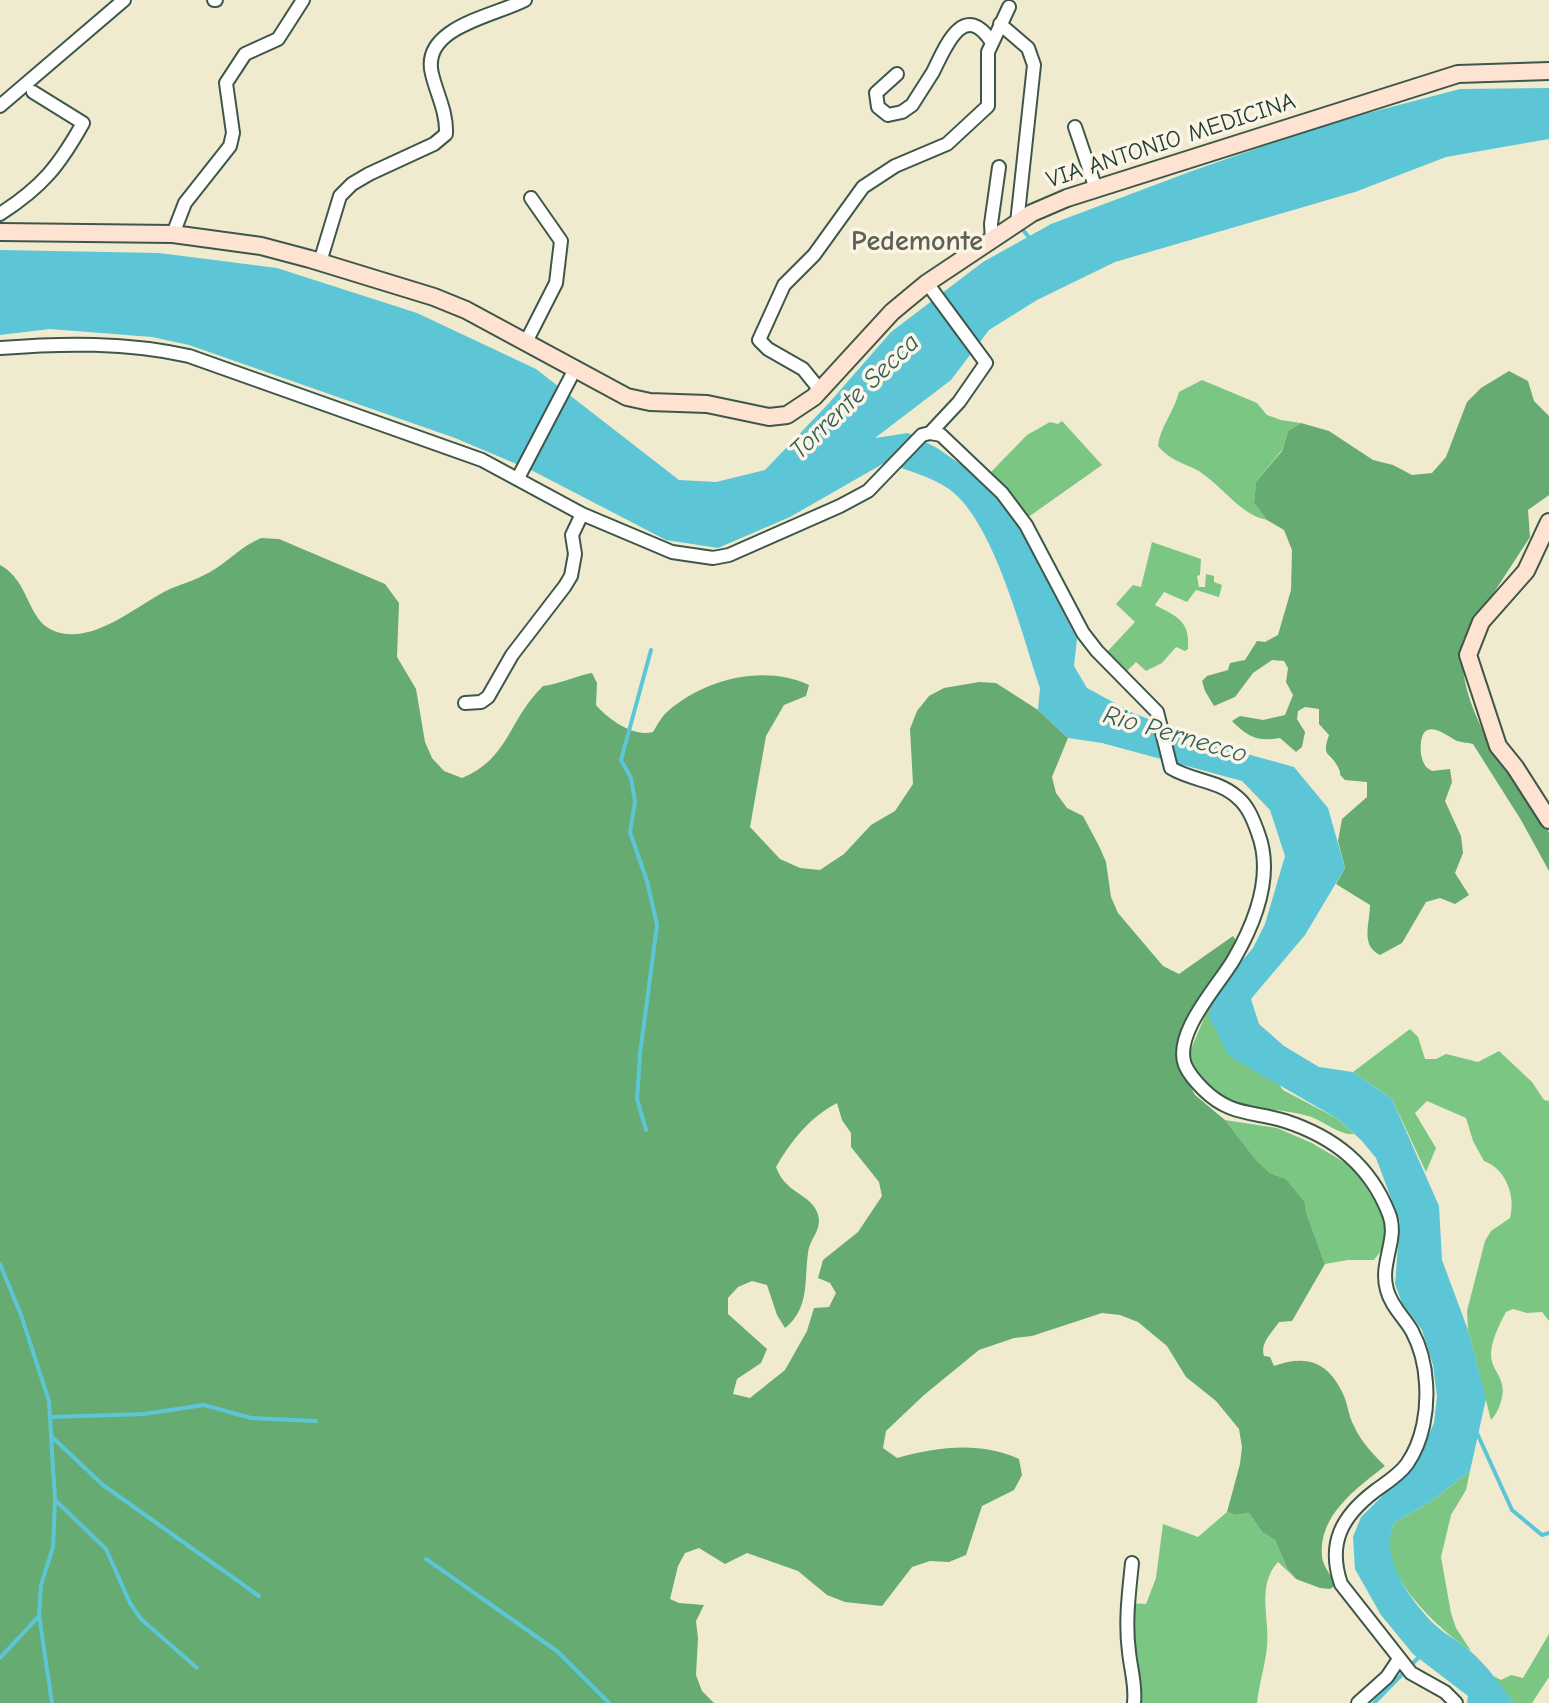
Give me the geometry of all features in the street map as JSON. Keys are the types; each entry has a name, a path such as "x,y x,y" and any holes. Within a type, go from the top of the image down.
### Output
{"main road":[{"name":"VIA ANTONIO MEDICINA","path":"0,232 173,234 261,246 434,297 466,310 526,342 571,376 627,397 650,402 707,404 769,417 787,415 807,402 892,312 1032,213 1096,189 1458,74 1549,71"},
{"path":"1549,522 1526,571 1481,622 1468,655 1498,746 1549,820"}],"street":[{"path":"0,106 124,0"},
{"path":"173,234 185,203 230,146 233,133 226,83 245,54 278,39 303,0"},
{"path":"320,262 340,196 352,184 434,144 446,134 447,118 429,58 435,44 459,26 525,0"},
{"path":"820,390 803,369 768,349 759,340 777,299 784,285 814,255 863,187 895,166 947,144 988,106 988,52 1009,7"},
{"path":"1000,24 1028,48 1034,65 1017,223"},
{"path":"897,74 876,93 878,107 888,115 902,112 912,105 951,36 957,31 966,25 974,25 991,41"},
{"path":"0,214 40,186 67,152 83,123 33,92"},
{"path":"1075,127 1096,189"},
{"path":"992,241 991,224 999,167"},
{"path":"526,342 556,283 561,241 531,198"},
{"path":"0,348 87,345 147,348 189,356 520,475 582,514 672,552 713,558 729,555 868,491 959,402 986,363 929,286"},
{"path":"520,475 571,376"},
{"path":"926,434 941,435 1002,493 1026,525 1083,633 1157,712 1168,764 1177,772 1224,788 1238,797 1249,810 1264,854 1262,893 1238,952 1211,989 1182,1054 1186,1068 1197,1083 1228,1108 1282,1120 1326,1138 1345,1150 1375,1185 1393,1227 1384,1280 1389,1299 1411,1330 1418,1346 1425,1370 1427,1408 1420,1437 1407,1464 1398,1475 1361,1502 1343,1522 1335,1554 1341,1584 1405,1666 1445,1692 1456,1703"},
{"path":"465,703 481,702 488,697 512,655 565,586 571,576 575,554 572,535 582,514"},
{"path":"1132,1563 1127,1605 1129,1652 1136,1687 1134,1703"},
{"path":"1358,1703 1387,1677 1405,1666"}],"green space":[{"path":"1509,371 1528,381 1534,401 1549,416 1549,495 1528,510 1530,537 1463,640 1463,665 1467,690 1487,738 1545,823 1549,833 1549,871 1473,744 1457,741 1430,729 1421,742 1422,758 1432,771 1450,769 1452,782 1445,801 1461,836 1463,853 1455,873 1469,895 1455,904 1440,898 1426,902 1402,943 1380,955 1368,940 1370,905 1336,884 1345,868 1338,841 1342,819 1367,797 1367,782 1345,780 1340,774 1326,751 1329,735 1319,724 1319,709 1305,707 1298,711 1297,719 1305,732 1302,747 1296,752 1280,738 1253,737 1232,721 1240,716 1263,720 1285,715 1293,695 1286,682 1288,668 1284,661 1272,660 1253,673 1235,697 1214,706 1202,681 1207,676 1228,670 1230,663 1245,660 1257,641 1265,642 1278,635 1291,590 1292,550 1284,530 1267,520 1254,503 1256,482 1282,451 1288,431 1301,423 1329,431 1373,460 1393,465 1412,475 1432,473 1446,457 1467,402 1481,388"},
{"path":"1202,380 1257,403 1267,415 1301,423 1288,431 1282,450 1256,482 1254,503 1267,520 1238,505 1204,475 1158,446 1179,392"},
{"path":"1062,421 1102,465 1027,518 991,472 1027,435 1050,422 1058,424"},
{"path":"261,538 279,539 385,584 399,603 397,657 416,689 425,742 432,758 444,771 462,778 478,770 499,750 522,712 543,686 586,674 592,673 597,683 596,705 601,711 622,726 645,733 653,732 665,714 682,701 716,683 735,678 773,676 809,685 806,696 784,705 766,736 750,827 780,859 800,868 820,870 844,854 871,825 895,811 913,784 910,729 917,711 929,696 944,688 979,682 996,683 1038,710 1068,738 1052,777 1056,793 1067,808 1083,816 1099,846 1118,913 1163,966 1179,974 1233,936 1237,942 1194,1010 1178,1047 1176,1060 1195,1095 1225,1120 1257,1161 1270,1173 1286,1179 1305,1202 1325,1264 1292,1321 1279,1322 1267,1338 1263,1351 1274,1366 1307,1361 1324,1368 1338,1384 1357,1432 1385,1466 1341,1504 1326,1528 1322,1557 1336,1585 1330,1589 1320,1588 1296,1579 1287,1568 1275,1540 1262,1532 1249,1513 1235,1515 1227,1512 1240,1464 1242,1447 1239,1429 1216,1401 1186,1377 1167,1346 1138,1322 1120,1315 1102,1313 979,1350 886,1431 883,1448 897,1458 943,1449 989,1450 1019,1459 1022,1475 1014,1490 982,1506 966,1555 949,1562 930,1561 912,1567 882,1606 845,1602 827,1595 798,1571 747,1553 725,1564 699,1548 685,1553 678,1566 670,1599 704,1605 696,1621 696,1675 702,1691 714,1703 0,1703 0,565 17,580 44,625 67,634 82,633 114,622 170,589 210,572","holes":["837,1103 842,1120 851,1133 851,1147 879,1182 882,1196 858,1232 823,1260 818,1278 830,1283 836,1293 829,1307 814,1308 807,1331 785,1370 750,1398 733,1394 737,1379 761,1363 767,1349 728,1314 728,1298 738,1287 752,1281 767,1285 785,1328 799,1312 802,1303 809,1247 819,1223 814,1206 785,1182 776,1167 802,1130 818,1115"]},
{"path":"1152,542 1201,559 1200,575 1197,576 1199,587 1205,587 1206,574 1214,576 1214,582 1222,585 1219,597 1196,590 1187,602 1164,592 1155,605 1185,626 1188,649 1185,651 1176,647 1162,663 1146,671 1136,662 1125,673 1106,653 1135,622 1116,604 1133,585 1141,587"},
{"path":"1215,992 1283,1090 1338,1119 1354,1134 1343,1133 1308,1116 1237,1104 1213,1089 1200,1076 1192,1066 1189,1054"},
{"path":"1410,1029 1418,1037 1425,1059 1436,1059 1446,1054 1478,1062 1499,1051 1532,1082 1544,1100 1549,1101 1549,1321 1542,1312 1527,1313 1513,1309 1506,1312 1491,1350 1492,1363 1501,1381 1503,1394 1491,1420 1468,1330 1467,1311 1485,1241 1491,1231 1510,1218 1512,1201 1508,1184 1498,1170 1484,1161 1473,1141 1466,1118 1427,1101 1415,1113 1436,1148 1426,1172 1392,1099 1353,1072"},
{"path":"1225,1120 1277,1128 1312,1143 1354,1168 1379,1208 1387,1231 1383,1248 1374,1260 1325,1264 1305,1202 1286,1179 1270,1173 1257,1161"},
{"path":"1470,1471 1466,1490 1451,1515 1441,1557 1451,1613 1456,1628 1471,1651 1441,1628 1411,1595 1399,1577 1390,1540 1395,1522 1430,1502"},
{"path":"1227,1512 1235,1515 1249,1513 1262,1532 1275,1540 1287,1568 1296,1579 1278,1562 1267,1581 1267,1647 1257,1703 1138,1703 1138,1671 1129,1603 1146,1604 1156,1578 1163,1524 1198,1537"},
{"path":"1549,1634 1549,1677 1532,1703 1514,1703 1493,1676 1501,1680 1511,1675 1523,1678"}],"water":[{"path":"1549,88 1549,139 1446,157 1355,192 1115,262 1037,300 989,330 951,380 875,438 908,433 937,448 969,470 1002,504 1020,529 1077,639 1074,666 1087,688 1133,713 1222,747 1294,767 1328,808 1345,868 1305,935 1251,999 1259,1024 1284,1046 1319,1067 1353,1072 1392,1099 1439,1206 1442,1260 1468,1330 1486,1399 1470,1471 1430,1502 1395,1522 1390,1549 1400,1578 1417,1604 1435,1625 1476,1657 1514,1703 1467,1703 1468,1696 1413,1654 1381,1615 1355,1569 1353,1537 1361,1517 1416,1463 1434,1423 1437,1397 1433,1365 1422,1330 1402,1303 1395,1284 1400,1222 1376,1158 1338,1119 1229,1056 1209,1017 1215,992 1253,948 1265,924 1285,856 1270,810 1242,781 1102,743 1068,738 1038,710 1040,688 1005,581 980,526 949,489 886,462 790,517 718,548 666,540 533,471 455,438 189,345 152,337 50,329 0,335 0,250 159,253 277,268 417,313 536,369 679,480 716,482 765,470 891,332 983,262 1051,224 1330,123 1460,89"}],"waterway":[{"path":"1023,230 1032,241"},
{"path":"646,1130 637,1099 657,925 647,881 630,832 635,802 631,778 621,760 651,650"},
{"path":"0,1264 21,1315 49,1401 55,1500 53,1547 41,1585 39,1615 52,1703"},
{"path":"51,1417 144,1414 204,1405 251,1418 316,1421"},
{"path":"1476,1431 1512,1510 1542,1535 1549,1533"},
{"path":"52,1437 103,1485 259,1596"},
{"path":"56,1501 106,1549 130,1603 141,1619 197,1668"},
{"path":"426,1559 557,1651 609,1703"},
{"path":"0,1658 39,1616"},
{"path":"1374,1703 1420,1656"}],"district":[{"name":"Pedemonte","path":"917,242"}],"water label":[{"name":"Torrente Secca","path":"855,397"},
{"name":"Rio Pernecco","path":"1175,735"}]}
